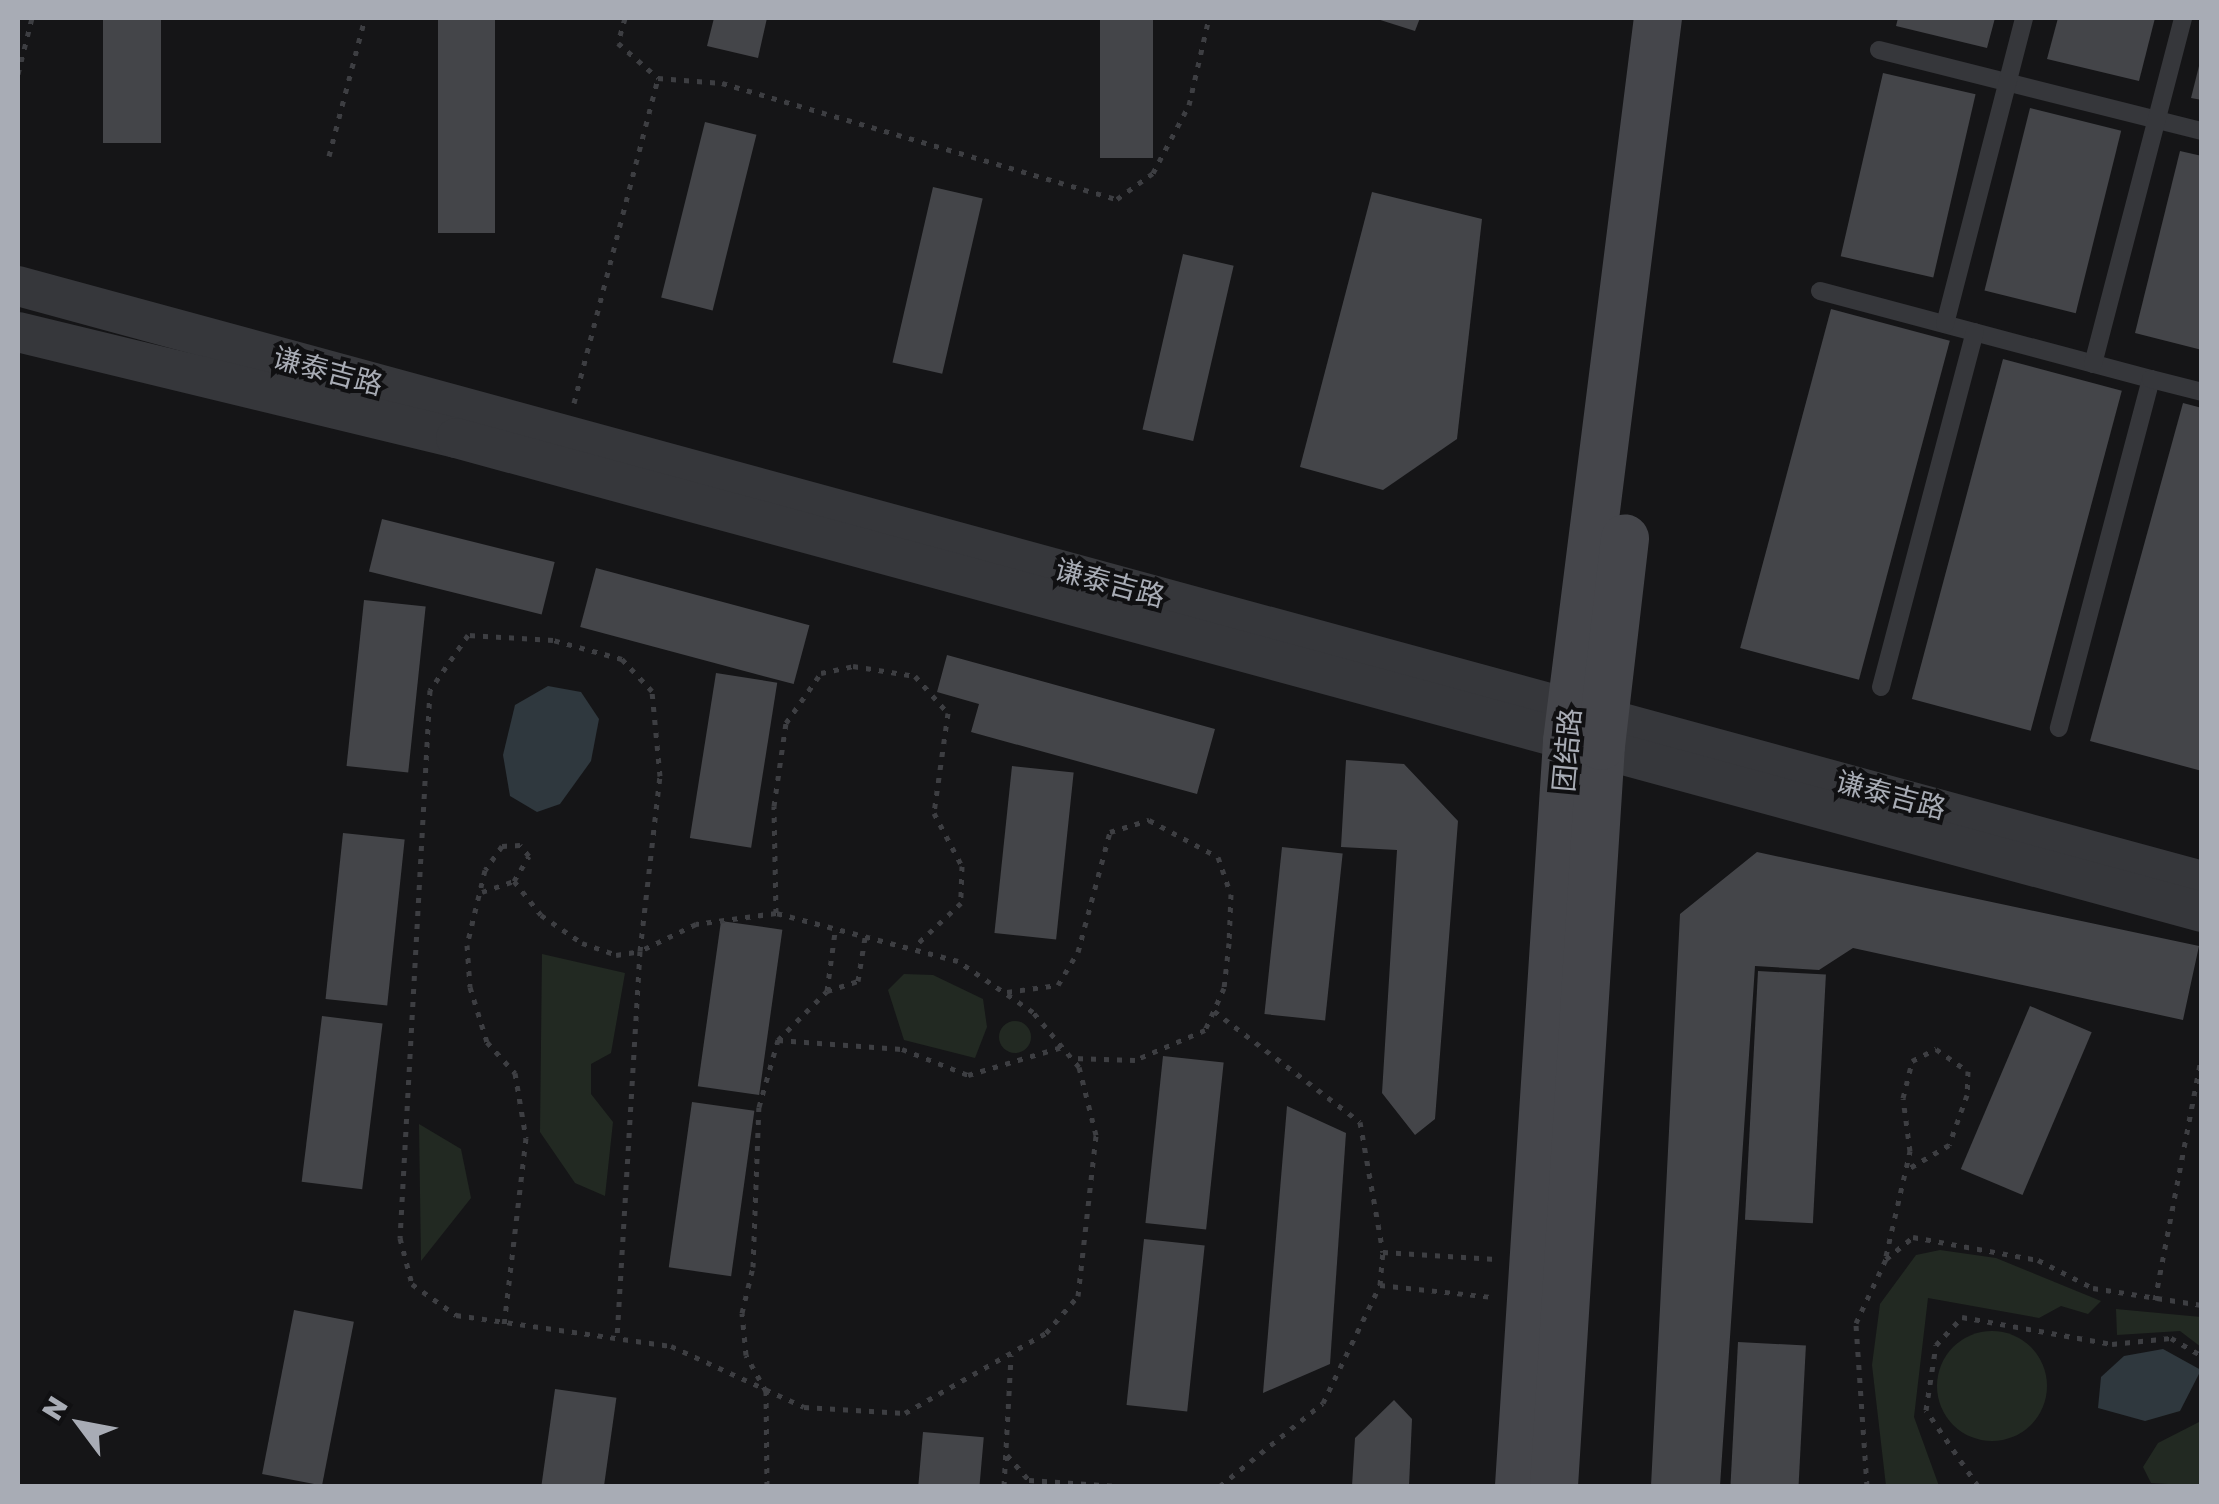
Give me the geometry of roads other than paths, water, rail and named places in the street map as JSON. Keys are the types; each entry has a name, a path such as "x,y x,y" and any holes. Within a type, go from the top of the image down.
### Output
{"main road":[{"name":"团结路","path":"1519,1486 1532,1282 1658,18"},
{"name":"团结路","path":"1554,1486 1586,728 1683,18"}],"street":[{"name":"谦泰吉路","path":"18,286 566,435 1586,728 2202,912"},
{"name":"谦泰吉路","path":"18,332 456,438 1586,728 2202,881"}],"lane":[{"path":"1945,324 2024,18"},
{"path":"2093,364 2183,18"},
{"path":"1879,50 2202,131"},
{"path":"1820,291 2202,392"},
{"path":"1881,688 1975,332"},
{"path":"2059,728 2151,379"}]}
